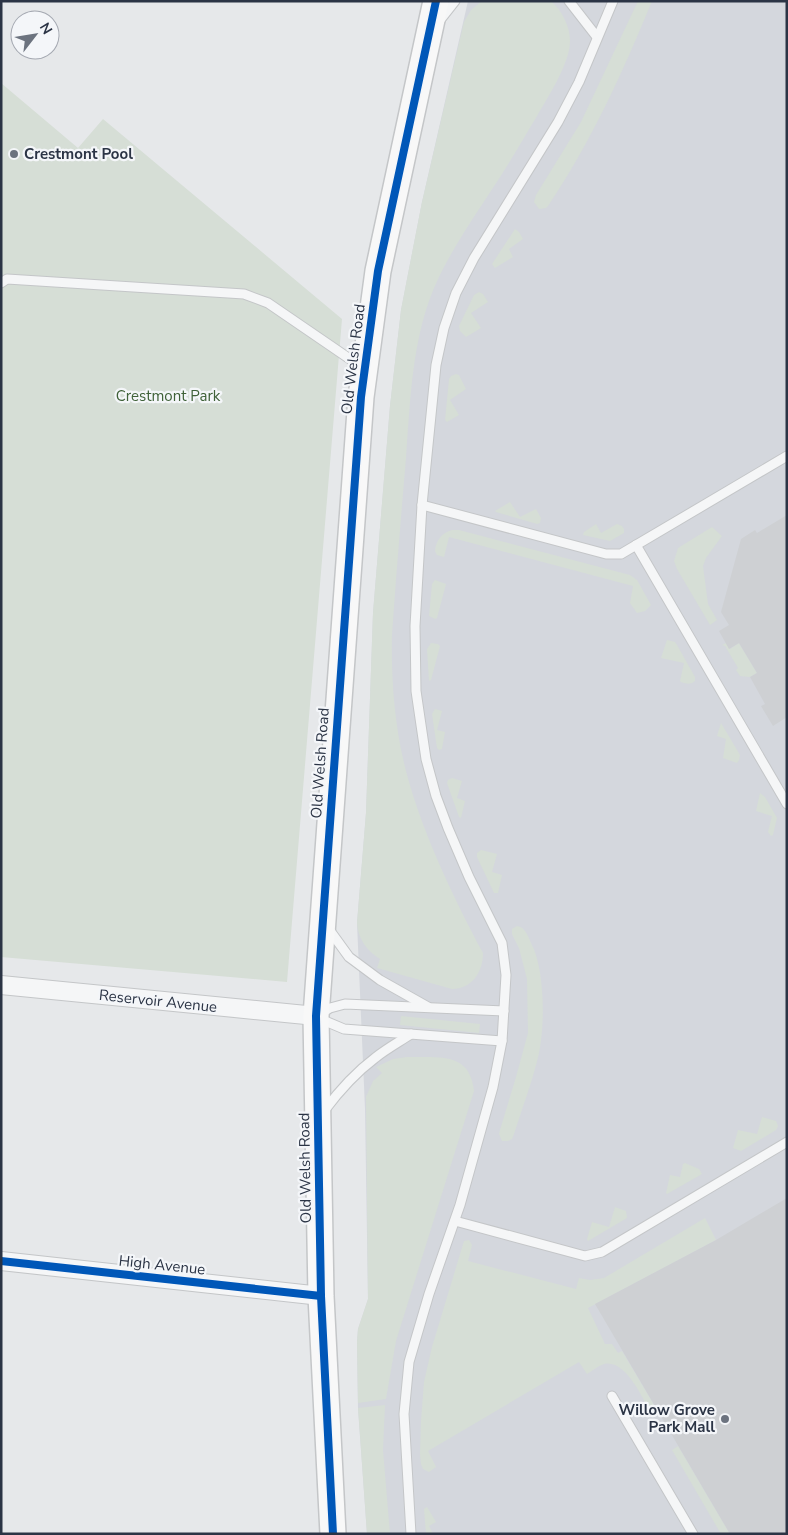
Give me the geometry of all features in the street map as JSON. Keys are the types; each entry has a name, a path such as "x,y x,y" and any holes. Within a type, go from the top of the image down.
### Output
{"street":[{"name":"Old Welsh Road","path":"333,1534 321,1296 316,1016 361,397 378,271 436,1"},
{"name":"Reservoir Avenue","path":"1,985 316,1016"},
{"name":"High Avenue","path":"1,1261 321,1296"}],"lane":[{"path":"430,32 455,1"},
{"path":"569,1 597,37"},
{"path":"411,1534 404,1414 409,1362 483,1125 502,1041 506,975 502,943 448,828 426,759 420,728 416,691 415,626 422,505 436,365 444,328 456,293 474,258 558,122 579,82 612,1"},
{"path":"1,283 7,280 244,294 268,303 365,369"},
{"path":"422,505 606,554 621,554 787,456"},
{"path":"636,545 787,804"},
{"path":"323,920 350,957 380,980 431,1008"},
{"path":"316,1016 330,1008 344,1004 504,1011"},
{"path":"316,1016 344,1030 502,1041"},
{"path":"318,1119 339,1091 365,1066 411,1034"},
{"path":"454,1221 585,1256 595,1255 787,1142"},
{"path":"612,1396 693,1534"}],"shaded area":[{"name":"Willow Grove Park Mall","path":"468,1 787,1 787,1534 367,1534 358,1408 358,1329 368,1299 365,1109 357,923 366,813 373,613 390,406 401,310 422,202"}],"green space":[{"path":"482,1 551,1 565,19 570,41 566,59 552,90 506,167 457,243 433,289 419,336 415,360 392,635 393,690 404,764 423,825 462,912 483,953 481,967 471,983 452,989 377,968 380,959 364,944 359,934 357,923 366,813 373,613 390,406 401,310 422,202 464,22 471,10"},
{"path":"638,1 652,1 618,80 564,182 548,206 539,209 534,202 536,195 581,122"},
{"name":"Crestmont Park","path":"1,83 78,148 103,119 342,319 287,982 1,957"},
{"path":"515,229 523,239 509,249 513,257 495,268 492,264"},
{"path":"479,292 483,294 488,302 471,313 481,328 466,337 460,331 459,326 474,295"},
{"path":"456,374 459,375 466,389 450,400 459,415 447,422 445,420 449,379"},
{"path":"510,502 520,517 536,509 541,518 540,523 537,524 495,511"},
{"path":"596,524 601,533 617,524 622,526 624,533 610,541 583,535 584,532"},
{"path":"712,527 722,536 706,558 703,566 708,604 717,620 710,625 674,561 678,548"},
{"path":"452,530 459,530 630,575 637,580 651,605 645,611 637,613 630,603 633,586 449,537 444,557 437,555 435,551 438,540 442,535"},
{"path":"435,580 446,584 437,618 435,619 429,616 432,584"},
{"path":"667,640 675,642 695,677 695,681 690,684 680,681 684,663 661,658"},
{"path":"431,643 440,646 431,680 429,681 427,649"},
{"path":"726,643 730,649 739,643 757,673 750,677 740,676 736,670 738,668 725,646 722,645"},
{"path":"435,709 442,711 437,730 445,732 442,749 439,750 437,748 432,714"},
{"path":"721,723 740,755 737,763 723,758 726,739 717,736"},
{"path":"452,778 462,781 457,798 465,801 461,818 447,783"},
{"path":"760,793 765,797 777,818 773,835 771,836 768,832 772,816 756,811"},
{"path":"481,850 497,854 492,872 502,875 498,893 494,893 477,857 477,853"},
{"path":"517,926 524,930 536,954 541,982 542,1027 537,1063 514,1134 512,1139 502,1141 499,1134 528,1033 527,979 519,948 512,934 512,929"},
{"path":"401,1016 480,1024 479,1033 400,1025"},
{"path":"407,1057 451,1059 459,1063 466,1069 471,1078 474,1091 396,1341 386,1399 358,1403 358,1329 368,1299 366,1097 373,1081 382,1073 376,1067 393,1059"},
{"path":"762,1117 776,1121 778,1126 776,1130 741,1151 733,1148 738,1130 757,1134"},
{"path":"685,1163 699,1169 702,1174 667,1194 670,1175 680,1177 683,1164"},
{"path":"615,1207 626,1211 627,1218 588,1241 592,1222 609,1227"},
{"path":"705,1218 716,1240 588,1308 605,1344 612,1344 618,1353 622,1351 657,1410 651,1414 633,1382 620,1368 612,1364 604,1364 587,1374 579,1362 428,1451 436,1467 429,1472 423,1469 420,1454 424,1382 432,1347 464,1241 469,1240 472,1245 468,1261 576,1289 579,1278 590,1280 604,1278"},
{"path":"385,1405 383,1450 390,1534 367,1534 358,1408"},
{"path":"678,1446 730,1534 721,1534 672,1450"},
{"path":"427,1507 436,1522 429,1526 433,1534 426,1534 424,1509"}],"building":[{"path":"787,515 787,717 773,726 761,706 765,704 750,677 757,673 739,643 729,649 719,631 729,625 721,612 741,539 755,530 757,533"},
{"name":"Willow Grove Park Mall","path":"787,1198 787,1534 730,1534 595,1304 716,1240"}],"cycle path":[{"path":"333,1534 321,1296 316,1016 361,397 378,271 436,1"},
{"path":"1,1261 321,1296"}],"place":[{"name":"Crestmont Pool","path":"14,154"},
{"name":"Willow Grove Park Mall","path":"725,1419"}]}
